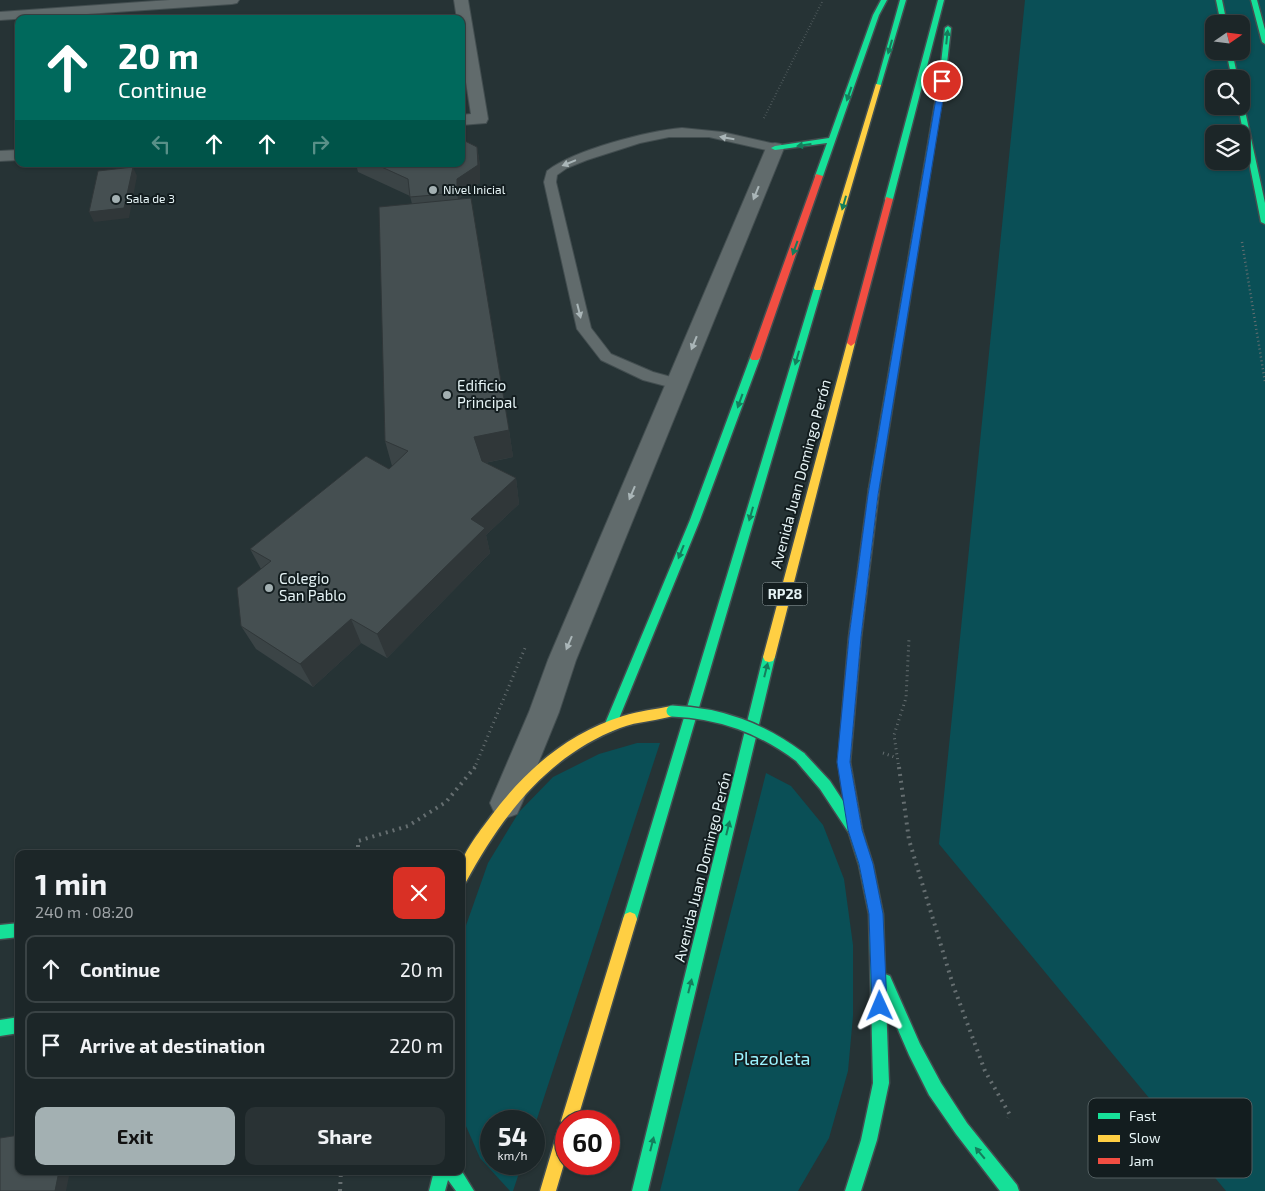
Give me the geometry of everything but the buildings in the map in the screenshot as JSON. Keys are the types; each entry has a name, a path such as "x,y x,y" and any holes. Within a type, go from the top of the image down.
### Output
{"main road":[{"path":"610,726 733,422 876,15 884,0"},
{"path":"572,1110 717,630 903,0"},
{"name":"Avenida Juan Domingo Perón","path":"640,1191 766,668 941,0"},
{"path":"854,1191 869,1140 880,1083 879,967 876,914 866,864 855,830 844,762 855,637 873,495 942,81 951,0"},
{"path":"1218,0 1222,15"},
{"path":"1254,0 1265,42"},
{"path":"1243,115 1265,222"},
{"path":"774,148 833,140"},
{"path":"465,868 475,847 506,804 529,779 557,756 583,739 610,726 644,716 672,711 695,710 740,720 787,746 800,757 825,785 855,830"},
{"path":"465,852 475,847"},
{"path":"0,932 15,930"},
{"path":"879,967 912,1046 942,1101 1011,1191"},
{"path":"0,1028 15,1026"},
{"path":"548,1191 555,1167"},
{"path":"437,1191 441,1175"},
{"path":"455,1175 466,1191"}],"street":[{"path":"0,16 232,0"},
{"path":"462,0 464,15"},
{"path":"465,20 480,119 465,120"},
{"path":"506,804 544,712 562,660 774,148"},
{"path":"0,156 15,155"}],"lane":[{"path":"677,384 648,376 606,357 584,329 550,182 551,174 560,167 584,157 670,133 699,133 774,148"}],"path":[{"path":"1242,240 1265,382"},
{"path":"909,639 906,698 894,735 909,840 953,985 985,1071 1010,1115 984,1158"},
{"path":"340,1191 341,1175"}],"green space":[{"path":"1025,0 1265,0 1265,1191 1226,1191 1215,1178 1252,1178 1252,1098 1149,1098 939,844"},
{"path":"637,743 660,743 540,1110 480,1110 480,1158 465,1124 465,928 488,863 519,812 553,777 599,754"},
{"name":"Plazoleta","path":"766,773 791,786 823,825 844,879 853,945 853,1016 848,1071 829,1138 798,1191 660,1191"},
{"path":"495,1175 518,1175 513,1191 510,1191"}],"traffic: fast":[{"path":"819,176 876,15 884,0"},
{"path":"878,85 903,0"},
{"path":"889,199 941,0"},
{"path":"1219,0 1222,15"},
{"path":"1254,0 1265,42"},
{"path":"874,489 942,81 948,28"},
{"path":"1231,60 1233,70"},
{"path":"1243,115 1265,222"},
{"path":"775,148 833,140"},
{"path":"630,919 818,288"},
{"path":"610,726 695,520 755,358"},
{"path":"640,1191 769,657"},
{"path":"672,711 708,714 740,722 771,737 800,757"},
{"path":"800,757 825,785 855,830 866,865 876,914 881,1083 869,1140 853,1191"},
{"path":"0,932 15,930"},
{"path":"885,981 914,1050 935,1089 981,1154 1011,1191"},
{"path":"0,1028 15,1026"},
{"path":"437,1191 441,1175"},
{"path":"455,1175 466,1191"}],"traffic: slow":[{"path":"818,288 878,85"},
{"path":"769,657 851,343"},
{"path":"855,830 844,762 855,637 874,489"},
{"path":"465,870 489,829 506,806 544,766 590,735 616,724 672,711"},
{"path":"572,1110 630,919"},
{"path":"548,1191 555,1167"}],"traffic: jam":[{"path":"755,358 819,176"},
{"path":"851,343 889,199"}],"place":[{"name":"Nivel Inicial","path":"433,190"},
{"name":"Sala de 3","path":"116,199"},
{"name":"Edificio Principal","path":"447,395"},
{"name":"Colegio San Pablo","path":"269,588"}],"route":[{"path":"880,1006 876,914 866,864 855,830 844,762 855,637 873,495 942,81"}]}
